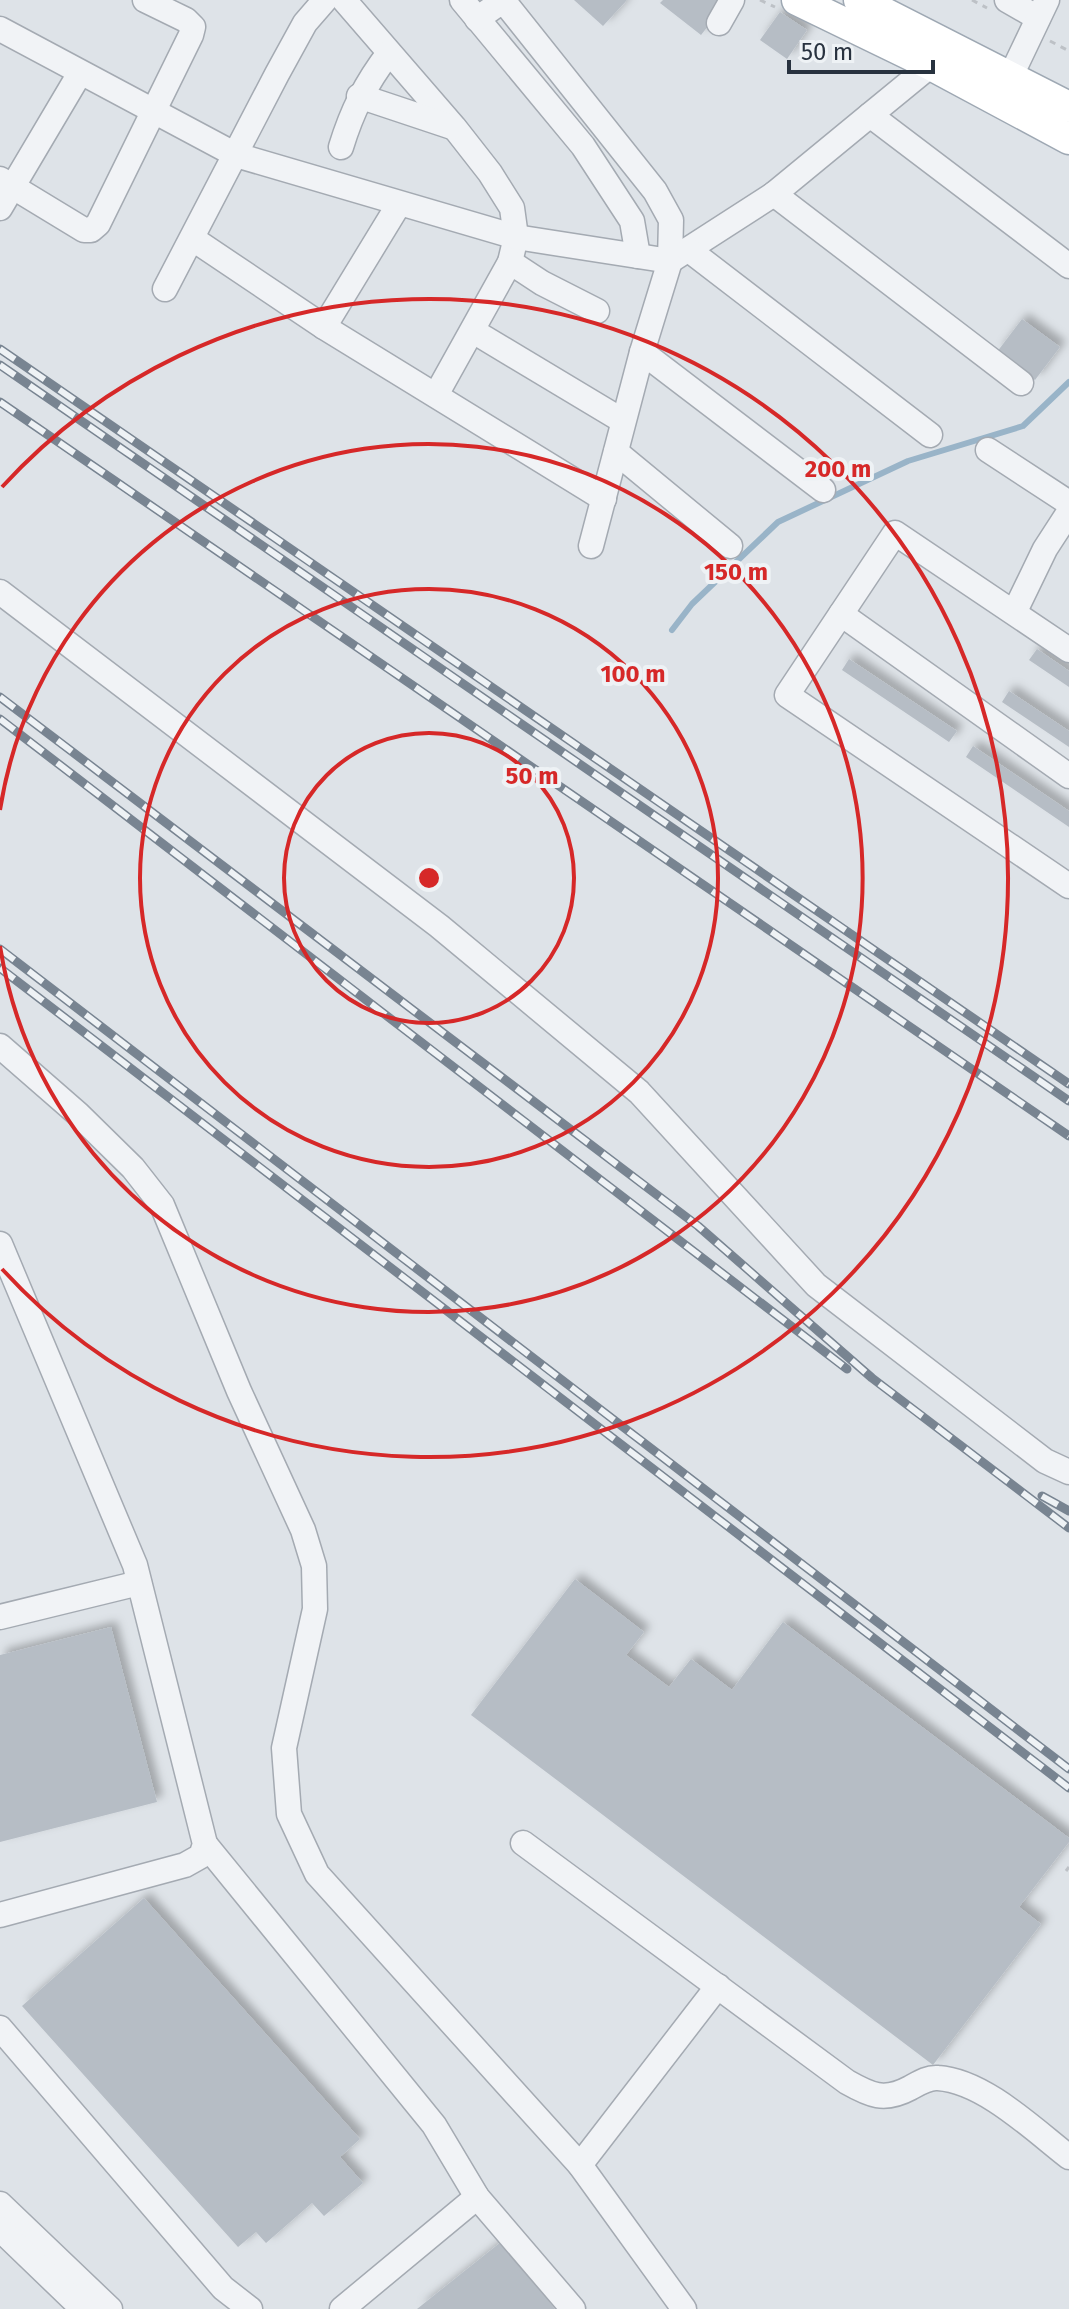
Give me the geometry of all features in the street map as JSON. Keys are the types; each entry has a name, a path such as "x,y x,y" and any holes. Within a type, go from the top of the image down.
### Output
{"main road":[{"path":"797,0 931,65 1069,139"},
{"path":"859,0 1069,107"},
{"path":"898,0 1069,89"}],"street":[{"path":"6,183 84,230 91,230 98,224 193,27 186,20 145,0"},
{"path":"165,289 305,23 325,0"},
{"path":"344,0 454,127 490,173 512,208 516,237 510,262 436,395"},
{"path":"719,23 732,0"},
{"path":"1007,0 1043,9 1017,63"},
{"path":"591,546 597,495 616,452 619,418 642,352 660,257 673,237 671,220 655,191 506,4 481,9 583,146 632,221 660,257 930,435"},
{"path":"0,29 236,155 516,237 660,257 774,194 931,65"},
{"path":"341,147 359,96 389,53"},
{"path":"0,208 6,183 80,73"},
{"path":"359,96 454,127"},
{"path":"870,115 1069,266"},
{"path":"774,194 1021,383"},
{"path":"324,327 399,204"},
{"path":"193,239 324,327 597,495"},
{"path":"510,262 542,283 597,311"},
{"path":"473,331 619,418"},
{"path":"642,352 823,490"},
{"path":"988,450 1069,503"},
{"path":"616,452 730,546"},
{"path":"1015,611 1045,549 1069,512"},
{"path":"1069,650 895,533 787,695 1069,886"},
{"path":"0,592 439,926 639,1092 816,1285 1045,1461 1069,1472"},
{"path":"841,614 1069,776"},
{"path":"0,1046 133,1168 162,1205 239,1391 303,1530 314,1566 315,1609 284,1748 289,1814 317,1874 580,2165 684,2309"},
{"path":"0,1244 135,1565 205,1844 434,2125 477,2197 573,2309"},
{"path":"0,1617 139,1583"},
{"path":"523,1843 847,2082 872,2096 897,2093 935,2077 954,2081 976,2089 1069,2157"},
{"path":"0,1915 185,1865 201,1856 205,1844"},
{"path":"580,2165 718,1986"},
{"path":"0,2028 223,2288 250,2309"},
{"path":"342,2309 477,2197"},
{"path":"0,2204 110,2309"},
{"path":"0,2229 83,2309"}],"building":[{"path":"574,0 627,0 603,26"},
{"path":"663,0 717,0 724,6 701,35 660,3"},
{"path":"780,12 807,30 787,59 760,40"},
{"path":"1022,319 1060,347 1035,380 997,352"},
{"path":"1037,649 1069,671 1069,687 1029,660"},
{"path":"849,659 957,731 949,742 842,670"},
{"path":"1009,691 1069,731 1069,747 1002,702"},
{"path":"973,746 1069,811 1069,827 966,757"},
{"path":"575,1579 644,1632 626,1655 669,1687 691,1659 732,1690 783,1622 1069,1838 1019,1907 1041,1924 933,2065 471,1715"},
{"path":"111,1627 157,1802 0,1842 0,1655"},
{"path":"144,1898 360,2139 340,2157 363,2183 324,2216 312,2203 266,2243 256,2232 238,2247 22,2006"},
{"path":"501,2242 555,2309 417,2309"}],"waterway":[{"path":"672,630 692,604 778,522 908,461 1023,426 1069,382"}],"railway":[{"path":"0,349 1069,1084"},
{"path":"0,365 1069,1101"},
{"path":"0,402 1069,1136"},
{"path":"0,697 698,1226 872,1378 1069,1528"},
{"path":"0,719 847,1369"},
{"path":"0,949 1069,1769"},
{"path":"0,968 1069,1788"},
{"path":"1042,1496 1069,1511"}]}
